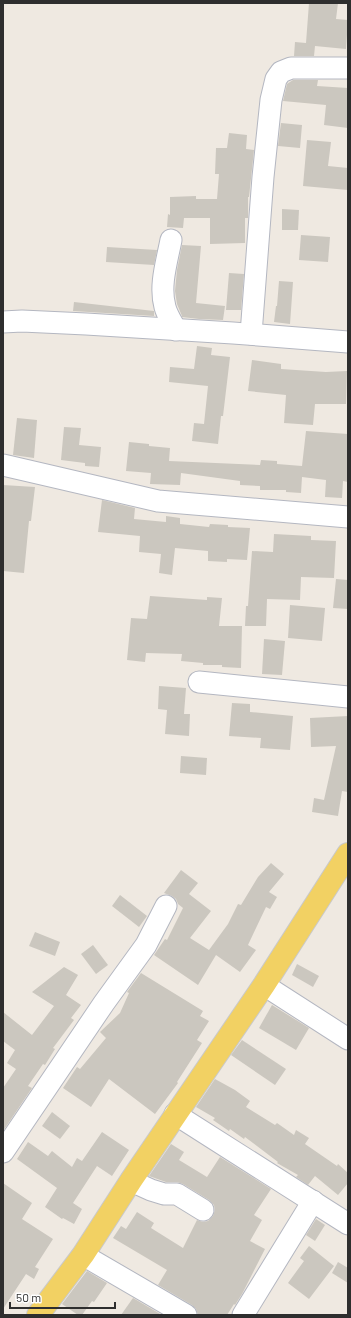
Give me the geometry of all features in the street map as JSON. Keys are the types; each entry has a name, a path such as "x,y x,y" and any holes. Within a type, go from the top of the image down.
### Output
{"main road":[{"path":"38,1315 83,1255 132,1178 264,985 348,855"}],"street":[{"path":"251,334 263,177 271,100 276,79 281,72 291,68 348,68"},
{"path":"171,240 165,270 163,293 165,306 176,330"},
{"path":"3,322 22,321 251,334 348,342"},
{"path":"3,464 158,501 348,517"},
{"path":"199,682 348,696"},
{"path":"3,1152 104,1003 146,945 166,906"},
{"path":"264,985 348,1039"},
{"path":"175,1114 348,1224"},
{"path":"132,1178 151,1190 164,1194 177,1194 204,1210"},
{"path":"243,1315 313,1201"},
{"path":"83,1255 177,1313"}],"building":[{"path":"309,3 338,3 336,19 348,20 346,49 315,46 314,56 294,56 295,42 306,43"},
{"path":"293,80 318,80 317,86 348,88 348,128 324,125 326,105 283,101 287,84"},
{"path":"281,123 302,125 300,148 278,146"},
{"path":"229,133 247,135 246,149 254,150 248,197 248,218 245,218 245,243 210,244 210,218 184,218 183,228 167,227 168,214 170,215 170,197 196,196 196,199 217,199 219,174 215,174 216,148 227,148"},
{"path":"307,140 331,142 328,166 348,168 348,190 303,186"},
{"path":"282,209 299,210 298,230 282,230"},
{"path":"301,235 330,237 328,262 299,260"},
{"path":"182,245 201,246 196,303 225,306 223,320 182,317 177,304 175,291"},
{"path":"107,247 157,250 154,265 106,262"},
{"path":"229,273 244,274 241,310 226,310"},
{"path":"279,281 293,282 290,324 274,322"},
{"path":"74,302 154,311 154,316 73,311"},
{"path":"197,346 212,348 211,355 230,357 218,444 192,441 194,423 204,424 208,386 169,382 170,367 194,369"},
{"path":"252,360 281,364 281,369 326,372 347,371 346,404 315,404 313,425 284,423 286,395 248,391"},
{"path":"17,418 37,420 34,458 13,455"},
{"path":"64,427 81,428 79,445 101,447 99,467 85,466 85,463 61,460"},
{"path":"306,431 348,434 348,482 343,481 342,498 325,497 326,480 302,477 301,493 286,492 286,490 260,490 260,486 240,485 240,481 181,473 180,485 150,484 151,473 126,471 129,442 170,448 169,461 260,465 261,460 277,461 277,464 302,466"},
{"path":"3,485 35,487 31,521 29,521 24,573 3,571"},
{"path":"102,500 135,508 134,519 166,522 166,516 180,518 180,524 209,527 210,524 228,525 228,527 250,528 247,560 227,559 227,562 208,561 208,551 175,548 172,575 159,573 161,554 139,552 140,536 98,532"},
{"path":"274,534 311,536 311,540 336,541 334,578 301,577 300,600 267,599 266,626 245,626 252,551 273,552"},
{"path":"336,579 348,580 348,609 333,608"},
{"path":"150,596 207,600 207,597 222,598 219,626 242,626 241,668 222,667 222,665 203,665 203,663 181,661 182,654 146,653 145,662 127,660 131,618 147,619"},
{"path":"290,605 325,608 322,641 288,638"},
{"path":"264,639 285,641 282,675 262,674"},
{"path":"159,686 186,688 184,714 190,714 189,736 165,734 167,710 158,709"},
{"path":"232,703 250,704 250,712 293,716 290,750 260,748 261,738 229,736"},
{"path":"348,716 348,792 342,791 338,816 312,812 314,798 324,800 336,746 311,747 310,718"},
{"path":"181,756 207,758 206,775 180,773"},
{"path":"271,863 284,874 269,892 277,897 270,909 266,907 248,945 256,950 240,972 216,955 198,985 154,955 165,939 167,940 183,908 178,904 176,899 164,893 181,870 198,883 189,894 211,911 190,938 209,950 228,924 238,904 241,905 258,877"},
{"path":"120,895 147,916 139,927 112,906"},
{"path":"35,932 60,942 55,956 29,946"},
{"path":"93,945 108,965 96,974 81,954"},
{"path":"297,964 319,976 313,987 292,975"},
{"path":"64,967 78,975 66,995 81,1005 71,1018 74,1020 53,1048 55,1049 45,1065 43,1064 28,1086 32,1088 3,1131 3,1088 16,1069 7,1063 15,1050 3,1041 3,1012 32,1035 54,1006 32,992"},
{"path":"141,973 203,1011 200,1016 209,1021 197,1040 202,1043 177,1082 178,1083 155,1114 109,1079 91,1107 63,1088 77,1067 80,1069 106,1038 100,1032 120,1013 129,993 127,992"},
{"path":"272,1005 309,1028 296,1050 259,1028"},
{"path":"242,1040 286,1069 275,1085 231,1055"},
{"path":"215,1079 235,1090 250,1101 246,1107 275,1125 277,1123 294,1135 296,1130 309,1138 305,1144 337,1166 338,1164 348,1173 348,1183 338,1195 315,1176 308,1185 296,1177 298,1175 277,1163 278,1162 245,1137 244,1139 230,1129 229,1131 213,1120 215,1118 196,1107"},
{"path":"52,1112 70,1126 60,1139 42,1126"},
{"path":"102,1132 129,1150 112,1176 97,1166 73,1203 82,1209 74,1224 63,1218 62,1219 45,1207 57,1188 17,1159 28,1142 48,1156 52,1151 72,1167 77,1158 82,1161"},
{"path":"171,1144 184,1152 179,1160 207,1177 220,1157 271,1189 254,1215 262,1220 250,1241 265,1249 242,1294 227,1315 198,1315 196,1309 192,1305 158,1285 167,1270 113,1238 121,1226 126,1229 137,1212 154,1223 151,1228 183,1248 197,1220 203,1222 208,1221 213,1216 215,1210 214,1205 209,1200 183,1184 177,1182 166,1182 149,1176"},
{"path":"3,1183 32,1203 22,1219 53,1239 35,1267 39,1269 34,1279 26,1274 3,1309"},
{"path":"316,1219 325,1225 315,1241 306,1235"},
{"path":"309,1246 334,1266 309,1299 288,1283 304,1261 300,1258"},
{"path":"338,1262 348,1268 348,1283 332,1273"},
{"path":"87,1271 107,1283 94,1302 92,1301 82,1315 78,1315 62,1304"},
{"path":"133,1298 162,1315 121,1315"}]}
